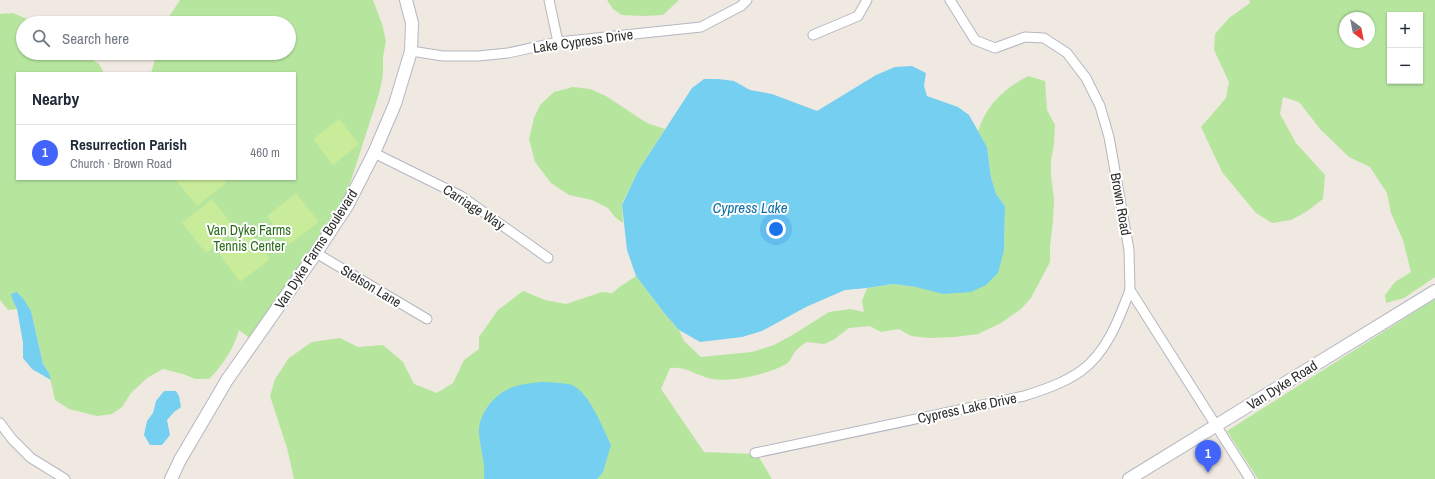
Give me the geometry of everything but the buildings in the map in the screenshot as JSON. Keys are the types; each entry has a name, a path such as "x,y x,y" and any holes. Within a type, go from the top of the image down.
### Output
{"street":[{"name":"Van Dyke Farms Boulevard","path":"171,479 180,460 227,380 347,206 374,153 395,104 411,51 412,23 406,0"},
{"path":"550,0 558,42"},
{"name":"Lake Cypress Drive","path":"411,51 444,56 478,56 508,53 558,42 701,27 741,6 747,0"},
{"path":"813,35 858,16 866,0"},
{"name":"Brown Road","path":"950,0 974,40 995,48 1025,37 1044,38 1067,53 1086,78 1100,106 1109,137 1129,250 1130,290"},
{"name":"Carriage Way","path":"374,153 461,196 548,258"},
{"name":"Stetson Lane","path":"316,253 427,319"},
{"path":"1130,290 1250,479"},
{"name":"Cypress Lake Drive","path":"755,453 1024,396 1050,387 1080,371 1094,359 1105,345 1114,329 1130,290"},
{"name":"Van Dyke Road","path":"1129,479 1435,290"},
{"path":"0,423 12,439 31,458 65,479"}],"green space":[{"name":"Van Dyke Farms Tennis Center","path":"180,0 373,0 382,24 386,41 383,57 383,75 379,94 342,208 251,339 239,330 227,357 209,379 195,379 163,369 147,378 131,393 122,407 112,414 97,416 69,409 55,400 49,373 43,364 31,311 13,301 17,309 8,310 0,300 0,14 13,13 20,16 16,16 16,60 93,60 99,64 103,72 16,72 16,180 296,180 296,72 151,72 155,60 296,60 296,16 170,16"},
{"path":"607,0 679,0 663,15 643,16 622,15 613,9"},
{"path":"1249,0 1435,0 1435,277 1404,298 1386,303 1385,295 1395,282 1411,272 1403,240 1391,213 1387,193 1370,167 1349,157 1321,130 1299,102 1283,97 1280,114 1296,143 1325,175 1323,199 1306,212 1291,220 1272,223 1256,213 1222,172 1201,127 1226,98 1229,82 1214,50 1215,34 1229,18 1250,3"},
{"path":"1028,76 1045,81 1047,110 1055,125 1051,160 1054,200 1050,262 1031,298 1021,309 1001,323 978,334 954,337 929,338 911,336 899,329 881,332 870,326 849,328 833,340 824,344 806,342 796,351 786,364 779,368 748,377 716,380 685,369 670,368 661,389 704,452 757,454 772,479 294,479 287,448 270,396 275,379 289,358 312,342 340,338 358,347 383,345 403,362 414,384 437,393 453,383 464,360 479,349 479,337 498,310 523,291 545,300 566,304 602,292 612,293 636,276 679,330 684,341 701,357 752,352 774,345 829,312 850,309 864,312 862,301 867,288 893,284 916,287 1004,250 1005,206 996,194 991,177 987,147 978,131 986,113 997,98 1011,86"},
{"path":"573,87 590,89 606,96 647,123 665,129 638,171 622,204 623,223 615,217 608,208 592,200 569,195 551,183 535,162 529,139 534,118 540,105 554,92"},
{"path":"339,119 359,144 333,165 313,139"},
{"path":"176,180 226,180 227,182 197,206"},
{"path":"296,193 319,222 289,245 267,216"},
{"path":"212,199 236,229 206,253 182,223"},
{"name":"Van Dyke Farms Tennis Center","path":"249,231 270,259 240,282 219,254"},
{"path":"1435,299 1435,479 1258,479 1227,431"}],"water":[{"name":"Cypress Lake","path":"912,66 926,73 924,86 927,96 958,107 969,115 987,147 991,177 996,194 1005,206 1004,250 998,273 986,285 971,292 943,294 916,287 893,284 845,290 806,307 762,331 742,337 700,342 679,330 636,276 627,250 622,205 638,171 692,88 704,79 734,81 750,90 772,94 817,111 876,75 895,67"},
{"path":"17,292 31,311 43,364 49,373 51,380 32,369 23,358 23,343 17,309 11,294"},
{"path":"541,382 572,385 584,395 590,403 600,420 611,445 603,472 597,479 484,479 479,426 481,419 489,405 506,390 520,385"},
{"path":"164,391 176,391 179,396 181,407 167,420 170,435 162,445 150,445 144,435 147,421 153,413 156,401"}],"place":[{"name":"Resurrection Parish","path":"1208,473"}]}
